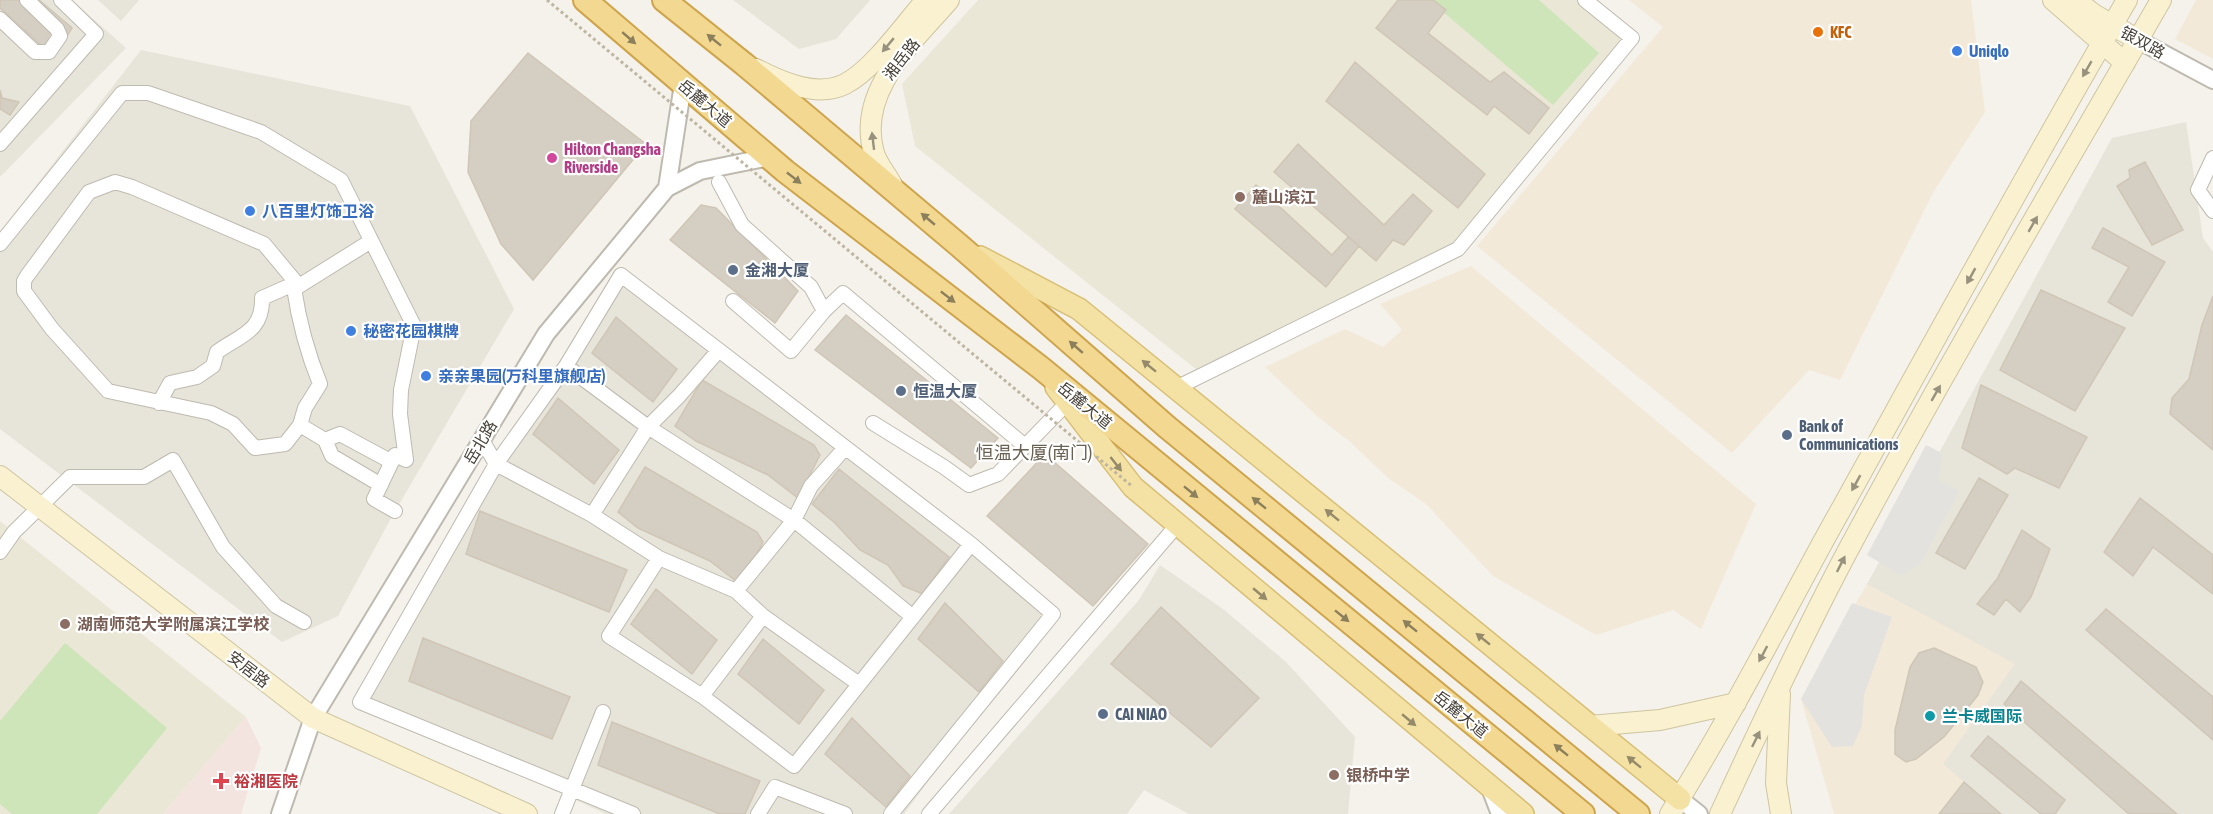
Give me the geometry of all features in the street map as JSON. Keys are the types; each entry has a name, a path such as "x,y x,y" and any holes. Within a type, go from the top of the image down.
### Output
{"highway":[{"name":"岳麓大道","path":"585,0 768,157 1041,368 1582,814"},
{"path":"664,0 744,64 961,247 1167,427 1638,814"}],"main road":[{"name":"湘岳路","path":"744,64 790,84 811,89 826,89 845,84 879,55 926,0"},
{"name":"湘岳路","path":"897,193 874,154 871,135 880,86 949,0"},
{"name":"银双路","path":"2053,0 2125,63"},
{"name":"银双路","path":"2075,0 2112,26 2138,40"},
{"path":"961,247 1079,309 1590,726 1675,807 1736,703 2026,175 2127,0"},
{"path":"1720,814 1810,623 1852,543 2161,0"},
{"path":"1041,368 1133,487 1523,814"},
{"name":"安居路","path":"0,476 313,718 526,814"},
{"path":"1780,687 1776,783 1781,814"},
{"path":"1590,726 1660,720 1736,703"}],"street":[{"path":"0,19 35,52 49,52 60,36 57,29 27,0"},
{"path":"0,144 96,34 62,0"},
{"path":"1176,388 1458,249 1632,38 1585,0"},
{"name":"银双路","path":"2138,40 2213,80"},
{"path":"667,188 683,84"},
{"path":"0,244 122,93 148,93 261,132 341,180 414,326 400,414 406,460 395,455 374,499 395,511"},
{"name":"岳北路","path":"280,814 313,718 546,334 667,188 700,171 768,157"},
{"path":"2213,158 2198,190 2213,212"},
{"path":"719,182 742,225 811,287 824,311"},
{"path":"299,286 264,244 132,187 115,183 89,192 27,276 24,281 24,291 52,329 108,392 211,413 233,424 255,448 285,444 300,425 305,408 320,384 307,353 294,288 299,286 371,241"},
{"path":"633,814 360,702 496,464 566,366 621,275 971,544 1053,614 891,814"},
{"path":"159,403 170,383 197,377 213,366 217,352 256,326 262,310 262,298 287,287 299,286"},
{"path":"733,301 790,351 843,292 1025,446"},
{"path":"592,515 648,427 719,350"},
{"path":"566,366 648,427 794,520 913,617"},
{"path":"873,423 969,485 998,474 1068,402"},
{"path":"300,425 325,440 332,456 381,485"},
{"path":"325,440 340,434 392,462"},
{"path":"482,440 496,464 592,515 659,558 736,591 763,616 859,684"},
{"path":"736,591 794,520 812,486 845,448"},
{"path":"0,552 14,532 70,477 144,477 173,460 223,547 276,606 304,622"},
{"path":"929,814 1178,524"},
{"path":"659,558 609,636 702,696 794,766 971,544"},
{"path":"702,696 763,616"},
{"path":"562,814 603,712"},
{"path":"758,814 775,787 845,814"},
{"path":"1490,788 1500,814"},
{"path":"1675,807 1699,814"}],"path":[{"path":"547,0 1133,487"}],"shaded area":[{"path":"0,0 72,0 126,48 0,177"},
{"path":"98,0 139,0 121,21"},
{"path":"733,0 870,0 836,39 799,49"},
{"name":"麓山滨江","path":"978,0 1585,0 1632,38 1458,249 1197,370 915,146 902,84"},
{"path":"1629,0 1971,0 1985,112 1934,191 1840,380 1809,370 1732,453 1477,246 1663,27"},
{"path":"2196,0 2213,0 2213,59 2175,39"},
{"path":"141,50 410,106 514,309 395,511 338,616 282,642 0,429 0,232"},
{"path":"2186,122 2203,238 2213,252 2213,814 2001,814 1943,764 1867,584 2112,138"},
{"path":"1471,266 1756,504 1701,629 1673,610 1596,635 1493,576 1426,504 1388,478 1265,367 1345,329 1383,347 1402,330 1380,304"},
{"path":"621,275 1053,614 904,814 606,814 360,702 496,464"},
{"path":"1926,445 1942,453 1938,480 1959,491 1920,564 1901,575 1867,555"},
{"name":"湖南师范大学附属滨江学校","path":"0,521 246,717 163,814 0,814"},
{"path":"1160,565 1223,609 1286,662 1355,737 1348,814 1189,814 1144,790 1127,814 949,814 1139,600"},
{"path":"1867,584 2015,664 1943,764 1964,782 1939,814 1834,814 1801,699"},
{"path":"1852,603 1892,617 1864,695 1862,726 1853,746 1832,747 1801,699"},
{"name":"裕湘医院","path":"246,717 261,748 241,814 163,814"}],"green space":[{"path":"1429,0 1539,0 1599,53 1553,105"},
{"path":"65,643 167,728 97,814 12,814 0,804 0,721"}],"building":[{"path":"0,0 39,0 72,28 54,57 0,8"},
{"path":"1398,0 1433,0 1446,10 1428,33 1490,82 1504,72 1549,108 1529,134 1494,106 1487,115 1376,28"},
{"name":"Hilton Changsha Riverside","path":"528,53 646,144 533,280 501,244 468,172 471,121"},
{"path":"1355,62 1485,174 1458,208 1326,101"},
{"path":"0,90 2,98 19,102 10,115 0,109"},
{"path":"1298,144 1384,225 1413,194 1432,211 1404,245 1393,240 1376,261 1274,172"},
{"path":"2145,162 2183,230 2152,245 2117,186 2130,178 2129,170"},
{"path":"1256,185 1332,255 1348,237 1359,246 1326,287 1235,209"},
{"path":"701,205 716,208 798,291 775,323 670,240"},
{"path":"2103,228 2165,262 2132,316 2108,302 2129,267 2092,248"},
{"path":"2041,290 2125,328 2075,411 2000,370"},
{"path":"2213,296 2213,450 2170,414 2172,398 2189,379 2202,325"},
{"path":"846,315 998,438 971,468 815,350"},
{"path":"616,317 677,369 653,402 592,353"},
{"path":"702,380 814,445 820,455 798,498 768,475 696,441 675,426"},
{"path":"1981,385 2087,437 2059,488 2015,468 2007,474 1962,448"},
{"path":"558,398 619,450 594,484 533,434"},
{"path":"1045,454 1148,544 1093,606 987,516"},
{"path":"645,467 757,532 763,542 741,585 710,561 638,528 618,512"},
{"path":"839,469 949,557 923,594 903,586 888,565 860,550 835,523 812,504"},
{"path":"1979,478 2008,495 1965,569 1936,553"},
{"path":"2140,498 2213,555 2213,594 2153,547 2133,576 2104,552"},
{"path":"480,511 627,570 609,612 466,554"},
{"path":"2022,530 2050,549 2031,597 2020,612 2006,599 1994,615 1977,604 1997,579"},
{"path":"656,589 717,640 692,674 631,624"},
{"path":"945,603 1003,661 979,692 918,639"},
{"path":"1161,607 1259,698 1211,747 1111,664"},
{"path":"2106,609 2213,697 2213,740 2086,630"},
{"path":"423,638 570,697 552,739 409,681"},
{"path":"763,639 824,690 799,724 738,674"},
{"name":"兰卡威国际","path":"1934,648 1976,667 1983,682 1978,695 1944,737 1916,759 1906,762 1895,754 1895,730 1910,667 1919,653"},
{"path":"2021,681 2177,814 2129,814 2004,704"},
{"path":"852,718 910,776 886,807 825,754"},
{"path":"612,722 760,781 745,814 720,814 598,765"},
{"path":"1988,736 2065,800 2055,814 2041,814 1971,756"},
{"path":"1964,782 2001,814 1939,814"}],"place":[{"name":"KFC","path":"1818,32"},
{"name":"Uniqlo","path":"1957,51"},
{"name":"Hilton Changsha Riverside","path":"552,158"},
{"name":"麓山滨江","path":"1240,197"},
{"name":"八百里灯饰卫浴","path":"250,211"},
{"name":"金湘大厦","path":"733,270"},
{"name":"秘密花园棋牌","path":"351,331"},
{"name":"亲亲果园(万科里旗舰店)","path":"426,376"},
{"name":"恒温大厦","path":"901,391"},
{"name":"Bank of Communications","path":"1787,435"},
{"name":"湖南师范大学附属滨江学校","path":"65,624"},
{"name":"CAI NIAO","path":"1103,714"},
{"name":"兰卡威国际","path":"1930,716"},
{"name":"银桥中学","path":"1334,775"},
{"name":"裕湘医院","path":"221,781"}],"district":[{"name":"恒温大厦(南门)","path":"1034,452"}]}
